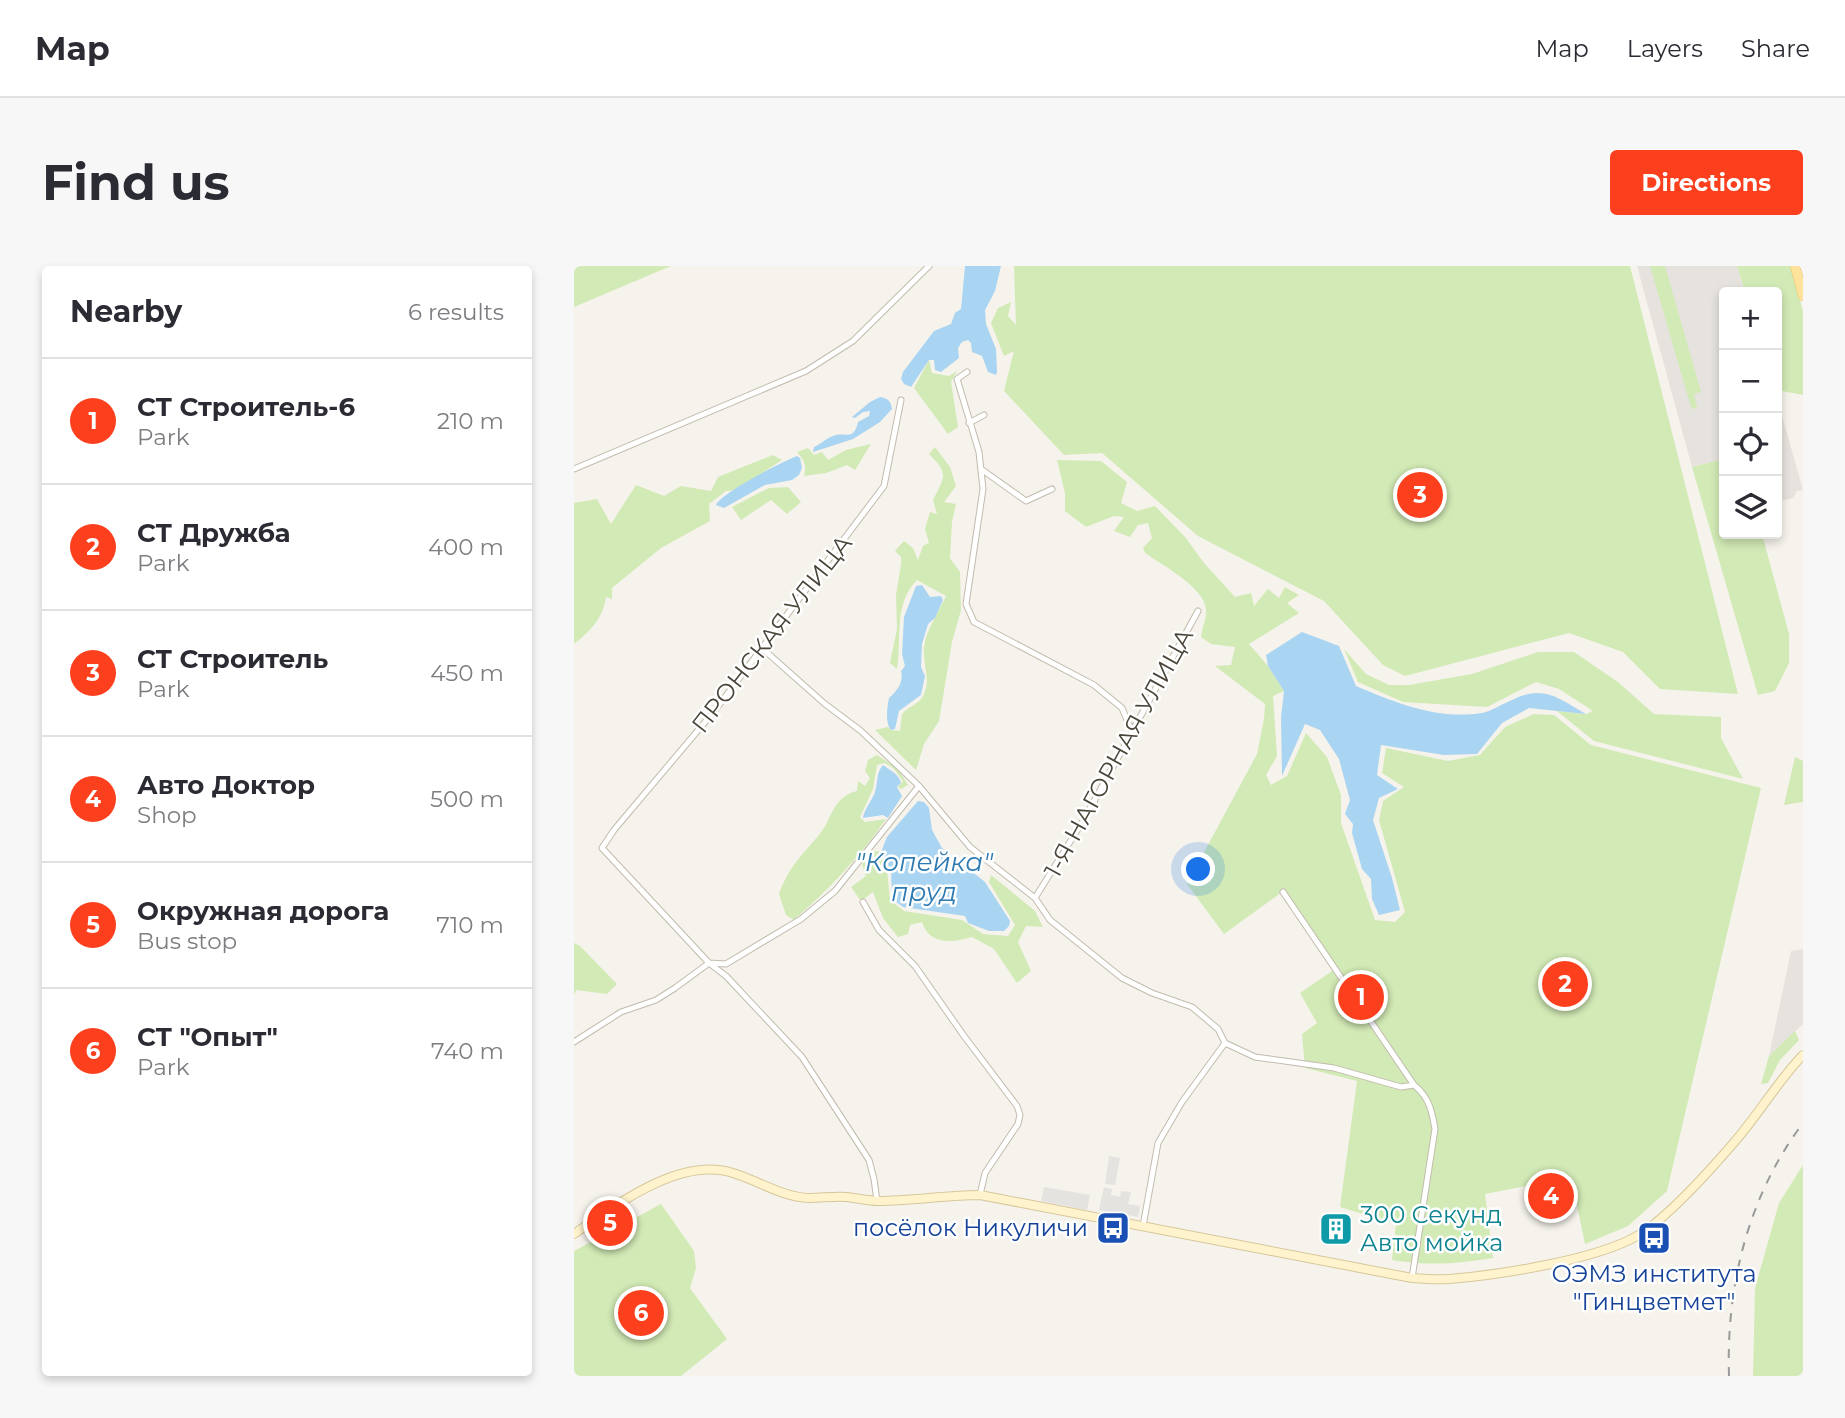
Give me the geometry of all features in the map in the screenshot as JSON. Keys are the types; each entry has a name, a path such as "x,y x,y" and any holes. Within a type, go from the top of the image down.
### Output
{"main road":[{"path":"1796,266 1803,296"}],"street":[{"path":"574,469 806,371 853,341 929,266"},
{"path":"967,372 957,379 979,452 983,489 966,604 974,622 1094,685 1122,708 1132,732"},
{"name":"ПРОНСКАЯ УЛИЦА","path":"709,963 602,848 763,649 884,486 901,400"},
{"path":"970,423 984,415"},
{"path":"980,469 1026,501 1052,489"},
{"name":"1-Я НАГОРНАЯ УЛИЦА","path":"763,649 825,704 861,731 919,786 970,847 1035,898 1086,816 1198,611"},
{"path":"574,1042 621,1012 666,994 709,963 726,964 801,919 835,891 919,786"},
{"path":"1283,892 1414,1085 1425,1094 1435,1129 1412,1278"},
{"path":"1035,898 1050,920 1122,978 1152,993 1192,1007 1218,1029 1225,1043 1255,1057 1334,1068 1401,1087 1414,1085"},
{"path":"863,902 878,930 915,966 1017,1106 1020,1115 1018,1124 985,1173 980,1195"},
{"path":"709,963 726,976 802,1058 869,1160 877,1201"},
{"path":"1143,1226 1158,1143 1182,1102 1225,1043"},
{"path":"574,1234 651,1186 690,1171 705,1169 733,1173 789,1195 808,1198 845,1197 877,1201 943,1195 980,1195 1412,1278 1447,1279 1522,1268 1609,1248 1638,1235 1689,1191 1737,1139 1803,1055"}],"shaded area":[{"path":"1637,266 1737,266 1743,287 1719,287 1719,460 1692,467"},
{"path":"1782,416 1803,490 1797,491 1793,498 1782,501"},
{"path":"1803,949 1803,1024 1769,1056 1791,951"},
{"path":"1109,1156 1120,1158 1115,1185 1105,1184"},
{"path":"1044,1187 1090,1195 1087,1210 1041,1201"},
{"path":"1104,1187 1112,1189 1111,1195 1120,1197 1121,1191 1131,1192 1128,1204 1140,1206 1138,1217 1099,1210"}],"green space":[{"path":"574,266 671,266 574,307"},
{"path":"1014,266 1630,266 1738,694 1660,689 1623,652 1569,633 1405,676 1383,665 1324,601 1198,536 1102,453 1064,455 1004,391 1014,351 1004,356 991,323 998,308 1011,302 1008,316 1016,325"},
{"path":"1650,266 1665,266 1701,392 1694,394 1697,407 1695,409 1691,407"},
{"path":"1737,266 1792,266 1803,312 1803,395 1782,391 1782,287 1743,287"},
{"path":"929,360 932,373 949,376 957,371 951,382 958,427 948,434 914,388"},
{"path":"871,444 855,470 847,465 826,473 804,476 804,463 797,452 808,448 814,455 822,452 828,460 846,450"},
{"path":"935,447 950,467 956,486 944,502 956,504 950,558 960,572 961,610 952,642 939,721 924,744 916,770 875,730 888,727 900,731 902,714 923,696 927,684 925,641 946,596 917,580 909,589 901,611 897,669 890,663 897,629 896,595 901,564 901,557 895,551 904,541 913,548 918,560 923,546 929,543 925,529 930,512 937,514 933,500 943,476 940,466 929,454"},
{"path":"773,455 782,460 736,490 726,491 709,504 710,521 661,548 612,588 612,599 606,597 595,624 574,644 574,503 597,499 611,524 636,485 664,496 681,486 711,491 718,477"},
{"path":"1057,460 1101,461 1127,482 1121,503 1137,511 1155,506 1235,597 1251,593 1254,606 1268,589 1279,598 1285,587 1299,595 1287,603 1299,613 1249,644 1284,691 1273,696 1277,756 1266,775 1271,785 1287,776 1306,733 1327,757 1341,795 1341,823 1375,920 1395,922 1405,912 1379,820 1383,801 1404,787 1382,773 1386,748 1448,761 1480,755 1505,727 1534,714 1554,715 1591,745 1761,788 1667,1191 1628,1226 1585,1244 1571,1177 1485,1194 1493,1258 1431,1264 1392,1260 1396,1224 1340,1207 1357,1081 1305,1068 1302,1034 1317,1023 1300,993 1335,969 1282,892 1224,934 1187,884 1257,754 1265,704 1215,666 1231,665 1235,647 1211,644 1201,637 1206,612 1204,601 1181,577 1145,553 1143,548 1152,538 1148,523 1138,525 1130,537 1114,531 1124,517 1114,516 1086,527 1065,511 1065,493"},
{"path":"1719,460 1719,539 1763,539 1789,634 1789,663 1775,691 1758,695 1692,467"},
{"path":"788,487 801,502 787,514 771,500 741,520 732,507 769,488"},
{"path":"1344,649 1366,674 1389,685 1409,685 1472,674 1538,652 1574,652 1618,682 1654,714 1721,717 1721,738 1743,779 1594,741 1557,711 1586,714 1593,711 1559,689 1536,682 1487,707 1403,702 1358,682"},
{"path":"877,755 898,769 908,785 901,789 898,787 903,781 894,769 885,763 877,765 873,789 860,817 865,822 886,819 843,873 794,920 786,915 779,894 787,876 823,829 842,798 857,791 858,781 865,786 870,778 865,771 868,760"},
{"path":"1795,757 1803,761 1803,802 1784,805"},
{"path":"875,851 881,852 887,870 890,900 904,911 962,920 983,934 1008,936 1015,925 989,882 991,875 1035,911 1043,927 1026,926 1018,942 1031,971 1017,983 994,949 972,937 950,941 936,938 930,935 922,922 910,925 908,934 898,937 883,918 873,892 861,901 851,887 866,876 862,864"},
{"path":"574,943 617,984 607,994 576,990 574,995"},
{"path":"1795,1031 1799,1040 1780,1060 1768,1083 1761,1084 1769,1056"},
{"path":"1803,1165 1803,1376 1753,1376 1755,1288 1779,1203"},
{"path":"661,1204 694,1251 696,1268 690,1288 727,1339 681,1376 574,1376 574,1251"}],"water":[{"path":"965,266 1001,266 995,291 985,310 986,324 996,349 996,375 988,372 982,356 972,352 968,340 962,342 958,348 959,358 941,372 935,370 934,360 929,360 911,387 904,384 901,379 903,372 934,331 951,324 955,313 961,309"},
{"path":"880,397 889,400 892,409 880,422 853,439 813,452 814,447 831,437 852,433 858,422 869,416 870,411 852,417"},
{"path":"797,456 802,468 799,475 792,480 765,485 724,508 716,505 740,486"},
{"path":"922,585 930,597 941,596 943,600 935,618 928,624 922,644 921,667 925,676 921,695 899,711 895,729 891,730 887,719 889,698 899,686 901,671 905,666 902,654 904,617 916,586"},
{"path":"1302,632 1339,646 1356,686 1417,708 1449,714 1482,713 1523,695 1542,693 1559,698 1586,714 1529,708 1502,723 1477,754 1444,755 1381,745 1377,775 1398,789 1379,798 1373,820 1400,910 1379,915 1372,899 1371,879 1362,869 1352,833 1353,824 1345,814 1350,800 1339,759 1320,730 1305,724 1282,776 1281,717 1284,691 1268,666 1266,655"},
{"path":"883,765 898,777 901,783 897,787 902,796 888,818 883,815 863,818 875,792 878,774"},
{"name":"\"Копейка\" пруд","path":"918,801 924,802 929,808 932,830 942,848 985,882 1010,921 1004,931 989,931 968,923 965,916 903,907 892,899 891,870 881,852 887,837"}],"railway":[{"path":"1729,1376 1732,1309 1744,1243 1768,1181 1803,1123"}],"place":[{"name":"СТ Строитель","path":"1420,495"},
{"name":"СТ Дружба","path":"1565,984"},
{"name":"СТ Строитель-6","path":"1361,997"},
{"name":"Авто Доктор","path":"1551,1196"},
{"name":"Окружная дорога","path":"610,1223"},
{"name":"посёлок Никуличи","path":"1113,1228"},
{"name":"300 Секунд Авто мойка","path":"1336,1229"},
{"name":"ОЭМЗ института \"Гинцветмет\"","path":"1654,1238"},
{"name":"СТ \"Опыт\"","path":"641,1313"}]}
